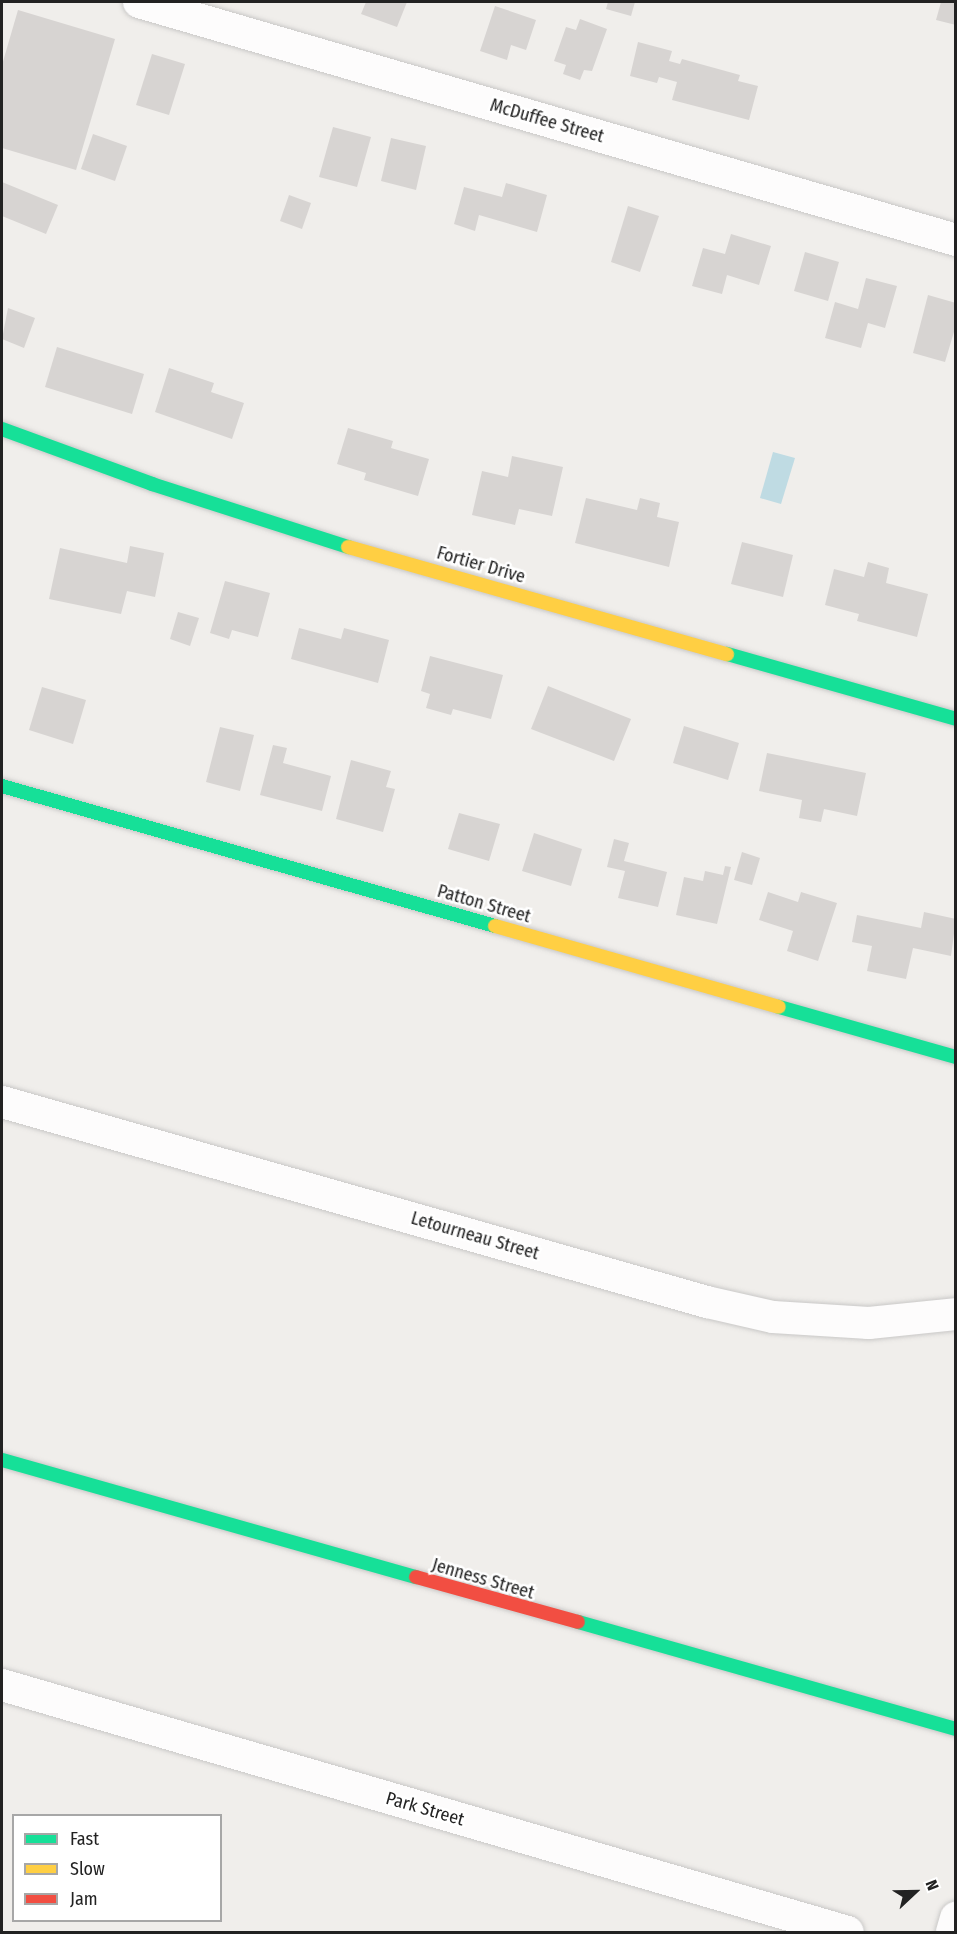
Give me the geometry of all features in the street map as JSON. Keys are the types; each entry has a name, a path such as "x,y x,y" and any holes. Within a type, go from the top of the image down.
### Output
{"street":[{"name":"McDuffee Street","path":"139,2 956,240"},
{"name":"Fortier Drive","path":"2,429 152,484 349,547 956,719"},
{"name":"Patton Street","path":"2,786 956,1057"},
{"name":"Letourneau Street","path":"2,1102 696,1299 773,1317 869,1323 956,1314"},
{"name":"Jenness Street","path":"2,1460 956,1729"},
{"name":"Park Street","path":"2,1685 848,1932"},
{"path":"952,1932 956,1918"}],"water":[{"path":"773,452 795,458 781,504 760,498"}],"building":[{"path":"366,2 407,2 397,27 361,14"},
{"path":"608,2 635,2 631,16 606,9"},
{"path":"941,2 956,2 956,25 936,20"},
{"path":"495,6 536,20 526,50 511,45 507,60 480,51"},
{"path":"18,10 115,39 76,170 2,148 2,65"},
{"path":"580,19 607,29 592,71 584,70 580,80 563,74 566,65 554,61 566,27 576,30"},
{"path":"638,42 672,51 669,61 680,64 682,59 740,75 738,81 758,86 749,120 672,100 677,82 659,77 657,83 630,76"},
{"path":"152,54 185,64 169,115 136,105"},
{"path":"333,127 371,137 357,187 319,177"},
{"path":"93,134 127,146 115,181 81,169"},
{"path":"391,138 426,146 416,190 381,181"},
{"path":"2,182 58,205 46,234 2,216"},
{"path":"506,183 547,195 537,232 479,215 475,231 454,224 464,187 502,197"},
{"path":"289,195 311,203 302,229 280,221"},
{"path":"628,206 659,216 640,272 611,262"},
{"path":"731,234 771,246 759,285 727,275 722,294 692,286 703,248 725,254"},
{"path":"805,252 839,262 828,301 794,291"},
{"path":"866,278 897,286 885,328 868,323 861,348 825,338 835,302 858,309"},
{"path":"928,295 956,303 956,325 945,362 913,353"},
{"path":"8,308 35,318 24,348 2,339"},
{"path":"57,347 144,374 132,414 45,387"},
{"path":"169,368 214,383 211,392 244,403 232,439 155,412"},
{"path":"348,428 393,441 391,448 429,459 418,496 364,480 366,473 337,464"},
{"path":"512,456 563,467 552,516 519,509 515,525 472,515 482,471 508,477"},
{"path":"586,498 637,510 640,498 660,503 657,517 679,522 669,567 575,543"},
{"path":"742,542 793,555 783,597 731,584"},
{"path":"130,546 164,553 155,597 127,591 121,614 49,599 60,548 127,563"},
{"path":"868,562 889,568 886,583 928,594 917,637 857,621 859,614 825,605 834,569 864,577"},
{"path":"225,581 270,593 258,637 232,630 229,639 210,633"},
{"path":"178,612 199,618 190,646 170,639"},
{"path":"299,628 341,639 344,628 389,640 378,683 291,659"},
{"path":"430,656 503,675 491,719 453,709 451,715 426,708 430,694 421,691"},
{"path":"548,686 631,719 614,761 531,729"},
{"path":"42,687 86,700 73,744 29,730"},
{"path":"684,726 739,743 728,780 673,763"},
{"path":"220,727 254,735 240,791 206,782"},
{"path":"273,745 287,748 283,763 331,776 322,811 260,795"},
{"path":"767,753 866,773 857,816 824,809 821,822 799,818 802,800 759,791"},
{"path":"351,760 391,771 386,787 395,789 383,832 336,819"},
{"path":"459,813 500,824 489,861 448,849"},
{"path":"534,833 582,849 571,886 522,871"},
{"path":"614,839 629,843 624,861 667,872 658,907 618,898 625,871 607,867"},
{"path":"742,852 760,858 752,885 734,880"},
{"path":"725,866 731,867 717,924 676,915 684,877 703,881 705,871 723,875"},
{"path":"768,892 798,902 801,892 837,903 818,961 787,951 793,931 759,920"},
{"path":"924,912 956,919 951,956 913,948 906,979 867,971 872,946 852,942 857,915 921,928"}],"traffic: fast":[{"path":"2,429 152,484 348,547"},
{"path":"727,654 956,719"},
{"path":"2,786 495,926"},
{"path":"779,1007 956,1057"},
{"path":"2,1460 416,1577"},
{"path":"578,1622 956,1729"}],"traffic: slow":[{"path":"348,547 727,654"},
{"path":"495,926 779,1007"}],"traffic: jam":[{"path":"416,1577 578,1622"}]}
